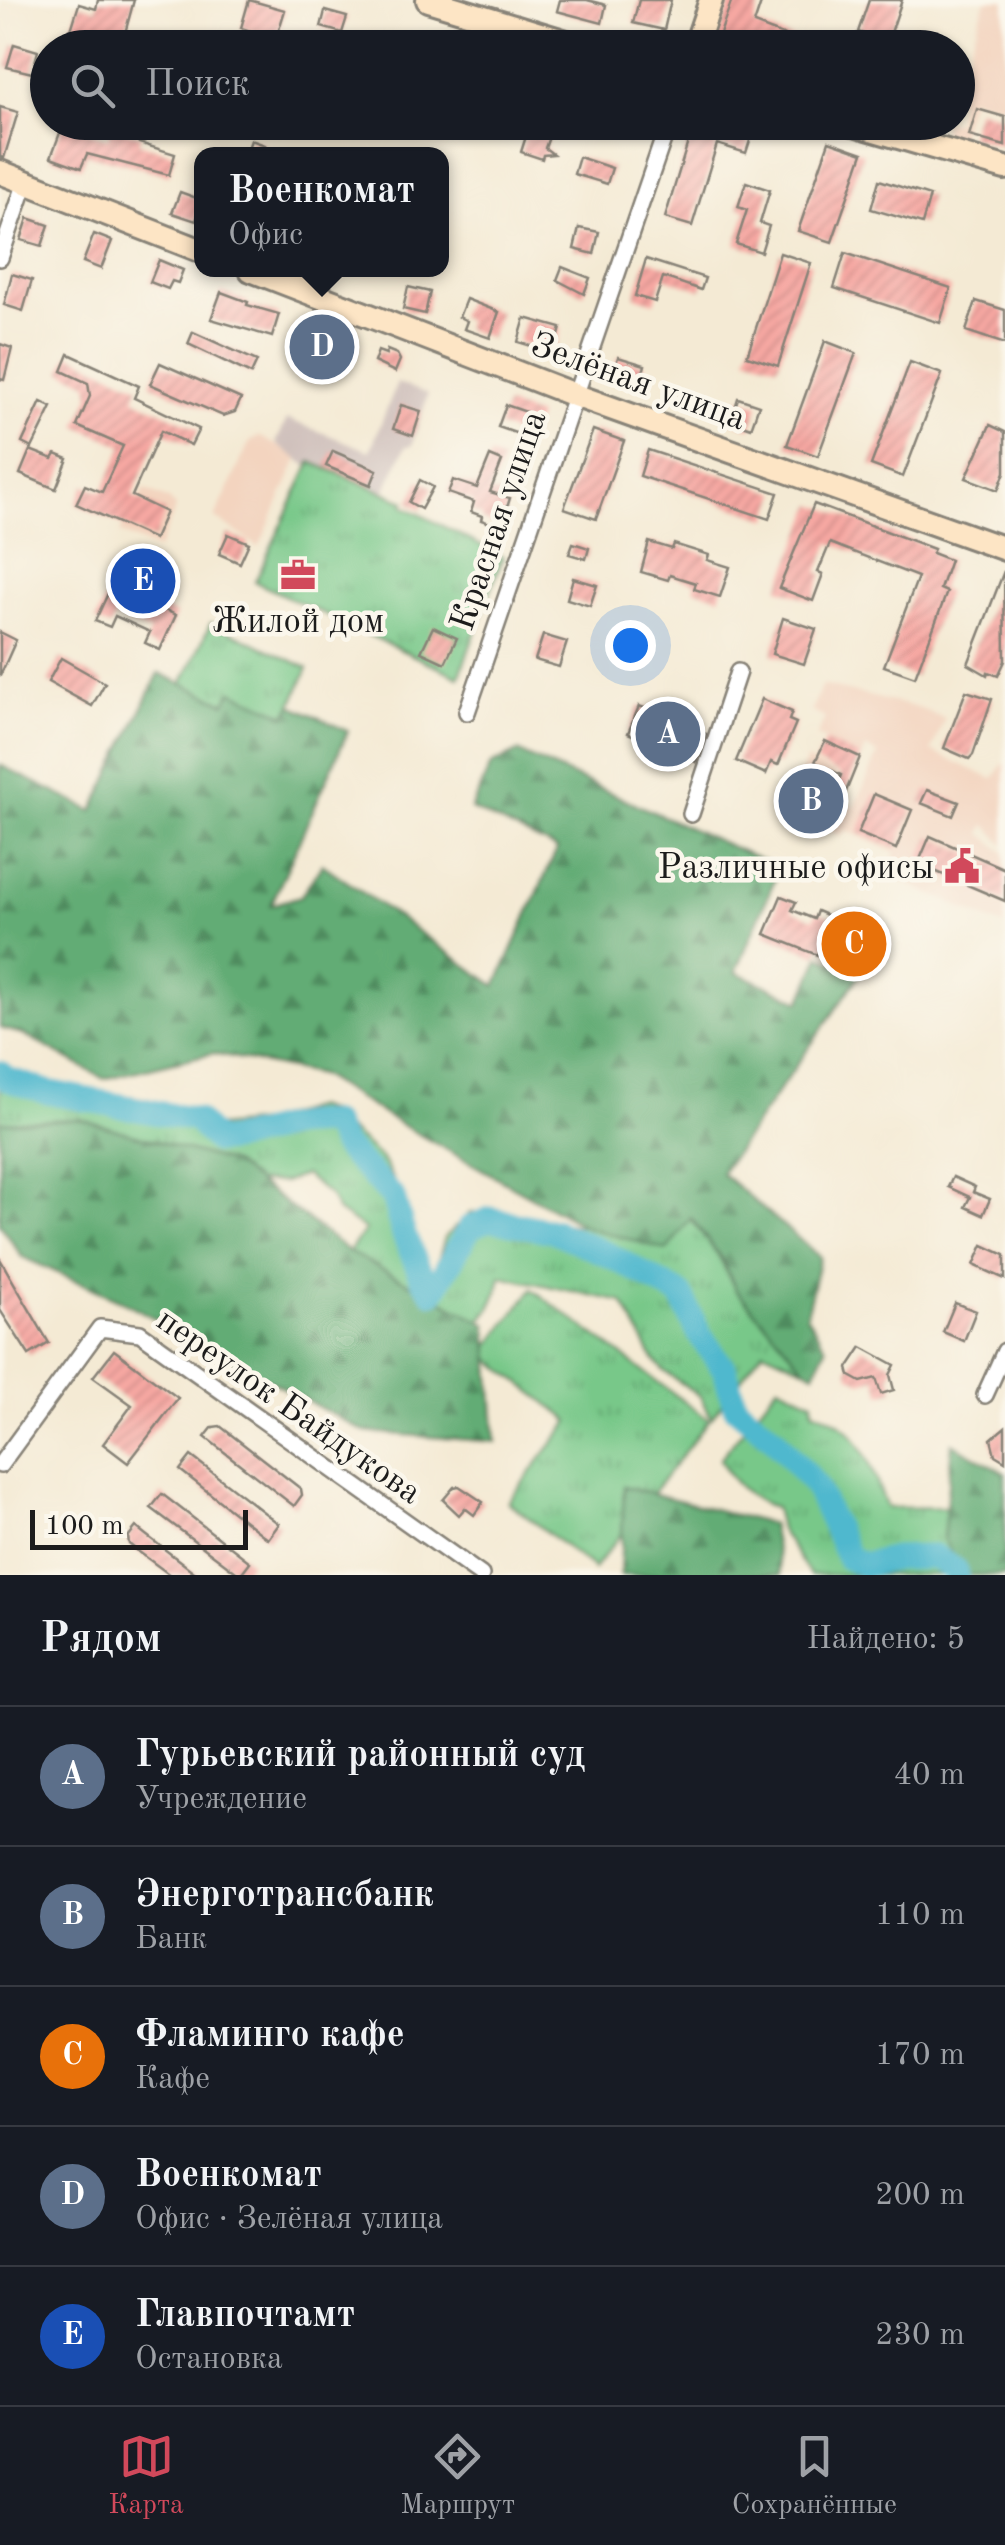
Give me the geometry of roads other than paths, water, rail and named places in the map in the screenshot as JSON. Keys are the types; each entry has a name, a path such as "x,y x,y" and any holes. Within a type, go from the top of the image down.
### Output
{"street":[{"path":"428,0 527,30"},
{"path":"700,30 710,0"},
{"name":"Красная улица","path":"467,712 663,140"},
{"path":"908,140 1005,168"},
{"path":"0,172 194,247"},
{"path":"0,258 26,182"},
{"name":"Зелёная улица","path":"269,277 577,396 1005,550"},
{"path":"691,814 738,672"},
{"name":"переулок Байдукова","path":"0,1465 100,1328 140,1332 481,1575"},
{"path":"985,1396 1005,1352"}],"waterway":[{"path":"0,1073 47,1092 196,1120 216,1141 303,1124 332,1124 344,1147 393,1197 404,1235 423,1279 433,1292 470,1227 490,1219 557,1232 609,1255 681,1295 699,1334 725,1370 735,1406 774,1438 815,1485 848,1558 864,1565 895,1558 934,1557 954,1569 956,1575"}],"place":[{"name":"Военкомат","path":"322,347"},
{"name":"Жилой дом","path":"298,575"},
{"name":"Главпочтамт","path":"143,581"},
{"name":"Гурьевский районный суд","path":"668,734"},
{"name":"Энерготрансбанк","path":"811,801"},
{"name":"Различные офисы","path":"962,866"},
{"name":"Фламинго кафе","path":"854,944"}]}
